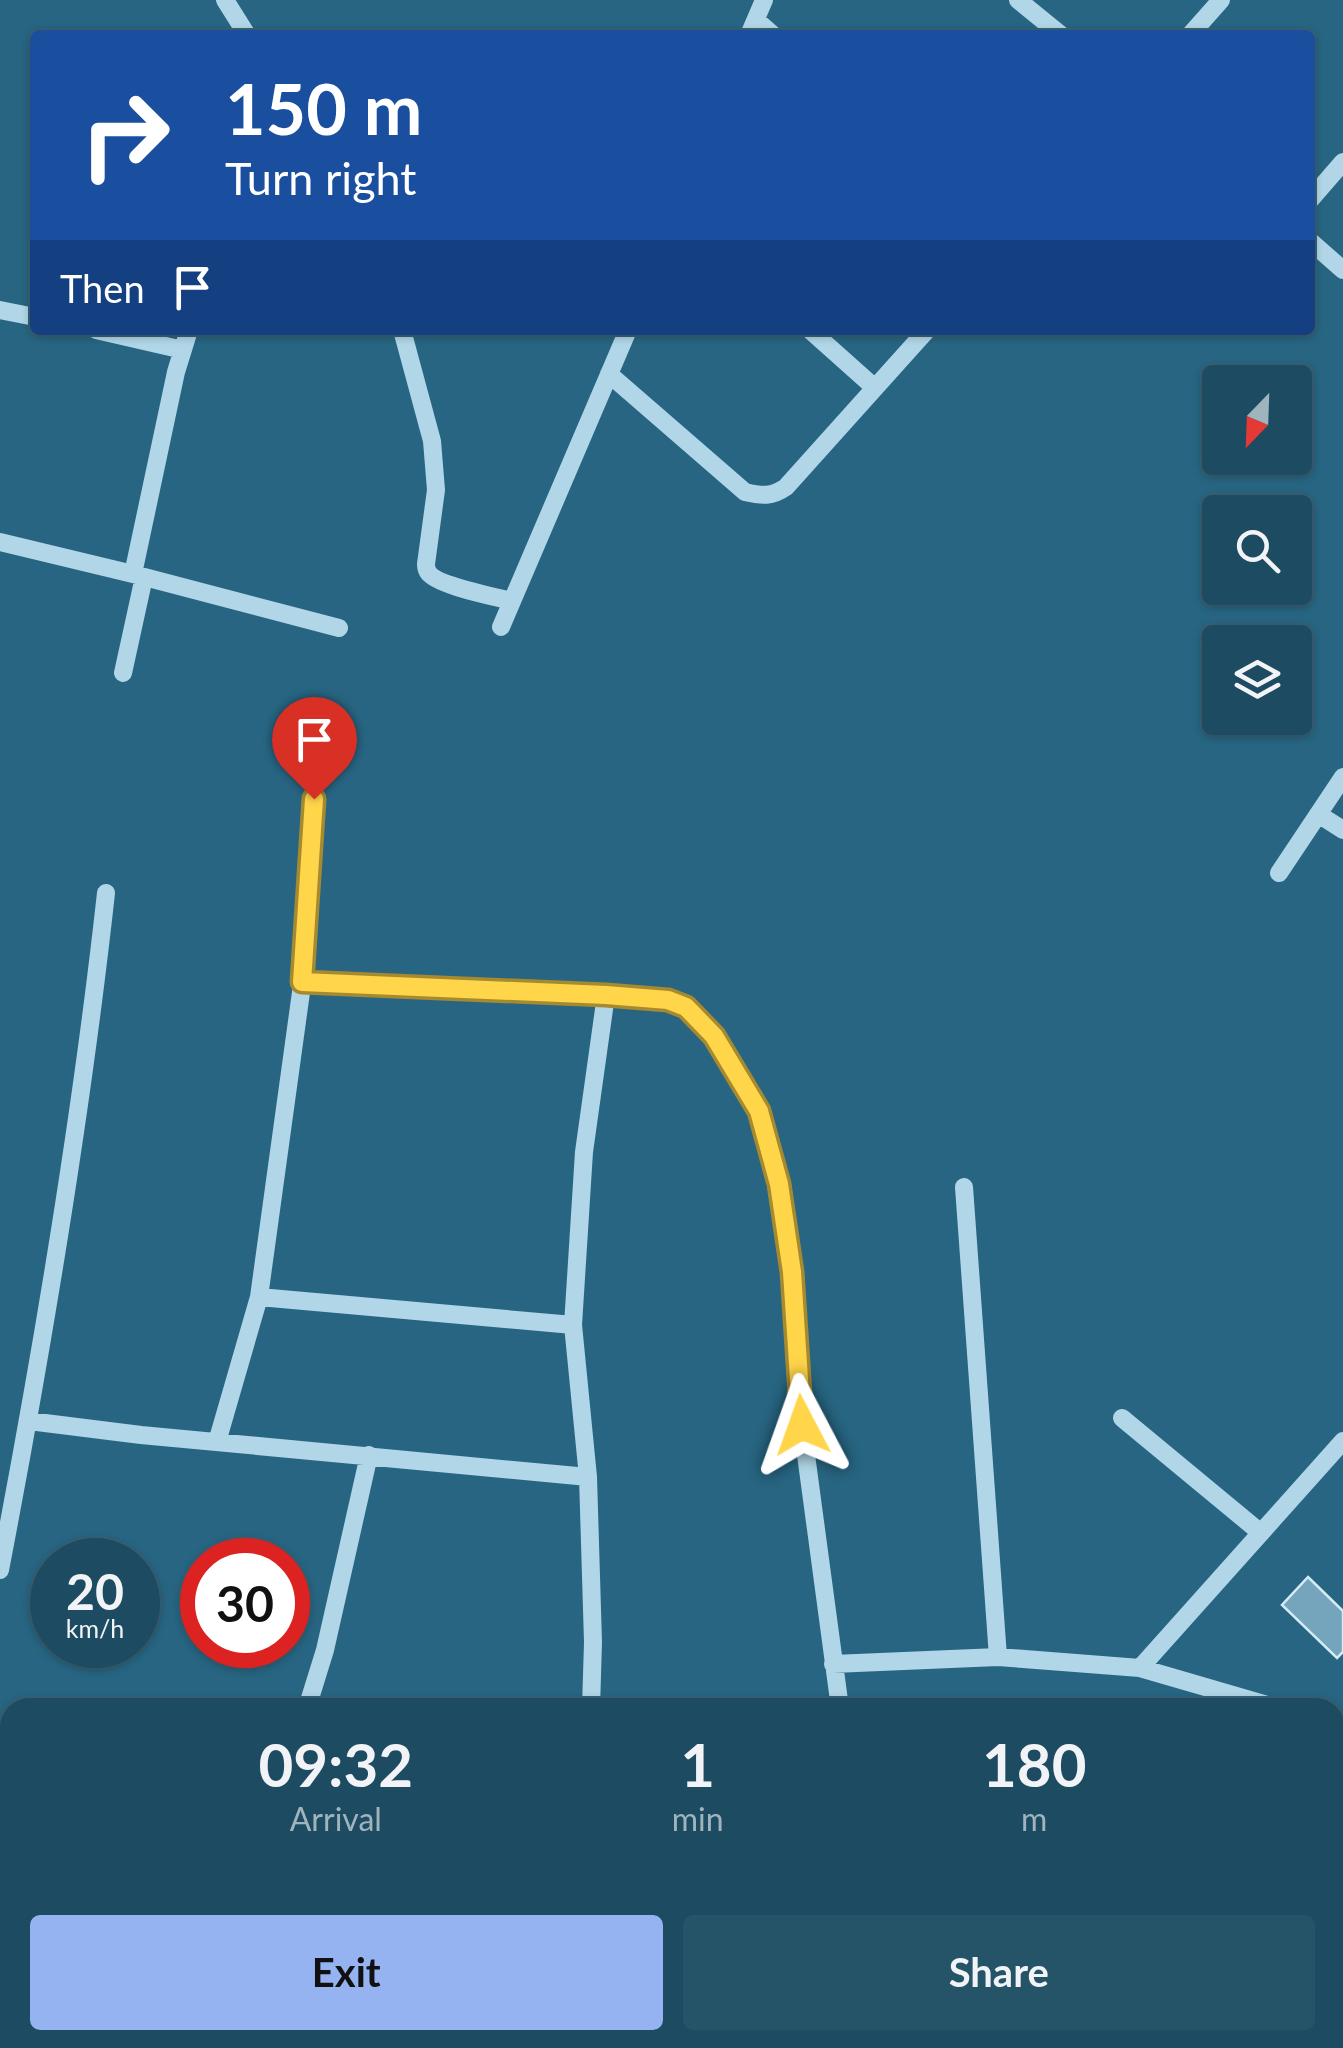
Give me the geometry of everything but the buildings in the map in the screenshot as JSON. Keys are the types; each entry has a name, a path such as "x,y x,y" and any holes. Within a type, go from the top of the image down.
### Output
{"street":[{"path":"225,0 244,30"},
{"path":"752,27 764,0"},
{"path":"1018,0 1055,30"},
{"path":"1194,30 1221,0"},
{"path":"1315,194 1343,162"},
{"path":"1315,245 1343,270"},
{"path":"0,310 30,316"},
{"path":"118,335 183,350"},
{"path":"123,673 161,440 188,335"},
{"path":"403,335 432,441 436,490 428,572 457,587 512,601"},
{"path":"501,627 626,335"},
{"path":"816,335 876,388"},
{"path":"609,374 745,492 762,496 776,494 786,487 924,335"},
{"path":"0,542 339,628"},
{"path":"1279,873 1343,777"},
{"path":"217,1442 259,1297 302,982 314,799"},
{"path":"1318,814 1343,830"},
{"path":"0,1570 29,1421 92,1021 106,893"},
{"path":"302,982 668,1000 686,1007 714,1036 759,1111 779,1184 792,1272 802,1425 838,1698"},
{"path":"591,1698 588,1477 572,1325 584,1152 606,995"},
{"path":"964,1188 998,1657"},
{"path":"259,1297 572,1325"},
{"path":"1122,1418 1261,1533"},
{"path":"29,1421 588,1477"},
{"path":"1140,1668 1343,1441"},
{"path":"310,1698 325,1650 369,1456"},
{"path":"833,1664 998,1657 1140,1668 1244,1698"}],"route":[{"path":"314,799 302,982 668,1000 686,1007 714,1036 759,1111 779,1184 792,1272 802,1425"}]}
